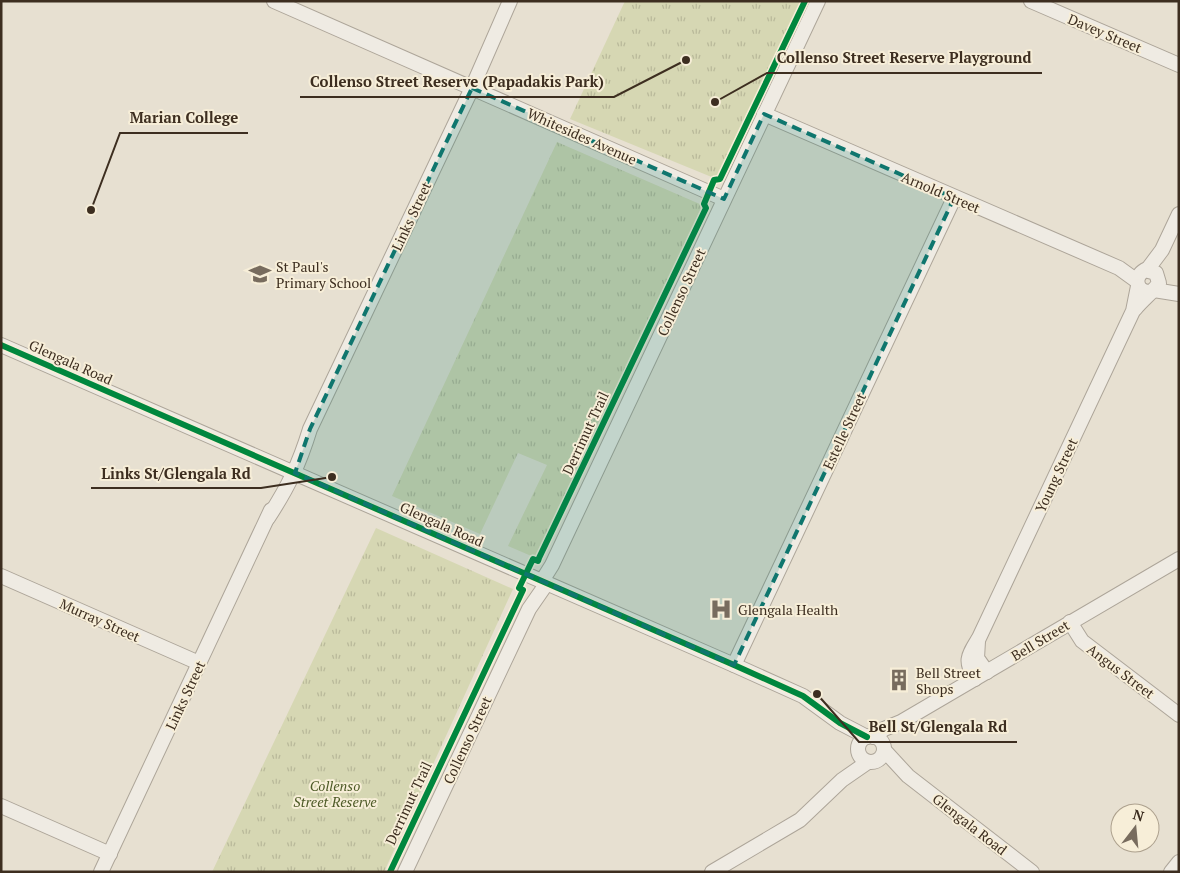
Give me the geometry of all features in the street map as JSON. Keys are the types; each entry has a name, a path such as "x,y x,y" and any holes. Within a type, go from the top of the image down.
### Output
{"street":[{"name":"Links Street","path":"101,872 268,518 287,488 290,471 472,88 510,1"},
{"name":"Collenso Street","path":"405,872 818,1"},
{"name":"Davey Street","path":"1031,1 1179,65"},
{"name":"Whitesides Avenue","path":"278,2 724,199"},
{"name":"Arnold Street","path":"764,114 1179,294"},
{"name":"Estelle Street","path":"734,664 954,198"},
{"name":"Young Street","path":"981,676 977,658 979,638 1179,214"},
{"name":"Glengala Road","path":"1,345 734,664 803,696 1032,872"},
{"name":"Bell Street","path":"871,749 884,729 901,722 981,676 1179,558"},
{"name":"Murray Street","path":"1,576 199,663"},
{"name":"Angus Street","path":"1070,622 1082,641 1179,715"},
{"path":"712,872 800,820 871,749"},
{"path":"1,806 110,854"},
{"path":"1171,872 1179,862"}],"highlighted area":[{"path":"472,88 724,199 764,114 954,198 734,665 295,473 310,429"}],"green space":[{"path":"625,1 804,1 718,178 570,119"},
{"path":"557,142 702,205 704,209 536,558 508,546 547,465 518,453 480,534 392,496"},
{"name":"Collenso Street Reserve","path":"376,528 513,589 384,872 212,872"}],"cycle path":[{"name":"Derrimut Trail","path":"390,872 523,590 519,588 533,559 538,561 706,208 704,204 714,180 720,179 805,1"},
{"path":"1,345 803,696 840,723 867,737"}],"place":[{"name":"Collenso Street Reserve (Papadakis Park)","path":"686,60"},
{"name":"Collenso Street Reserve Playground","path":"715,102"},
{"name":"Marian College","path":"91,210"},
{"name":"St Paul's Primary School","path":"260,274"},
{"name":"Links St/Glengala Rd","path":"332,477"},
{"name":"Glengala Health","path":"721,609"},
{"name":"Bell Street Shops","path":"899,680"},
{"name":"Bell St/Glengala Rd","path":"817,694"}]}
